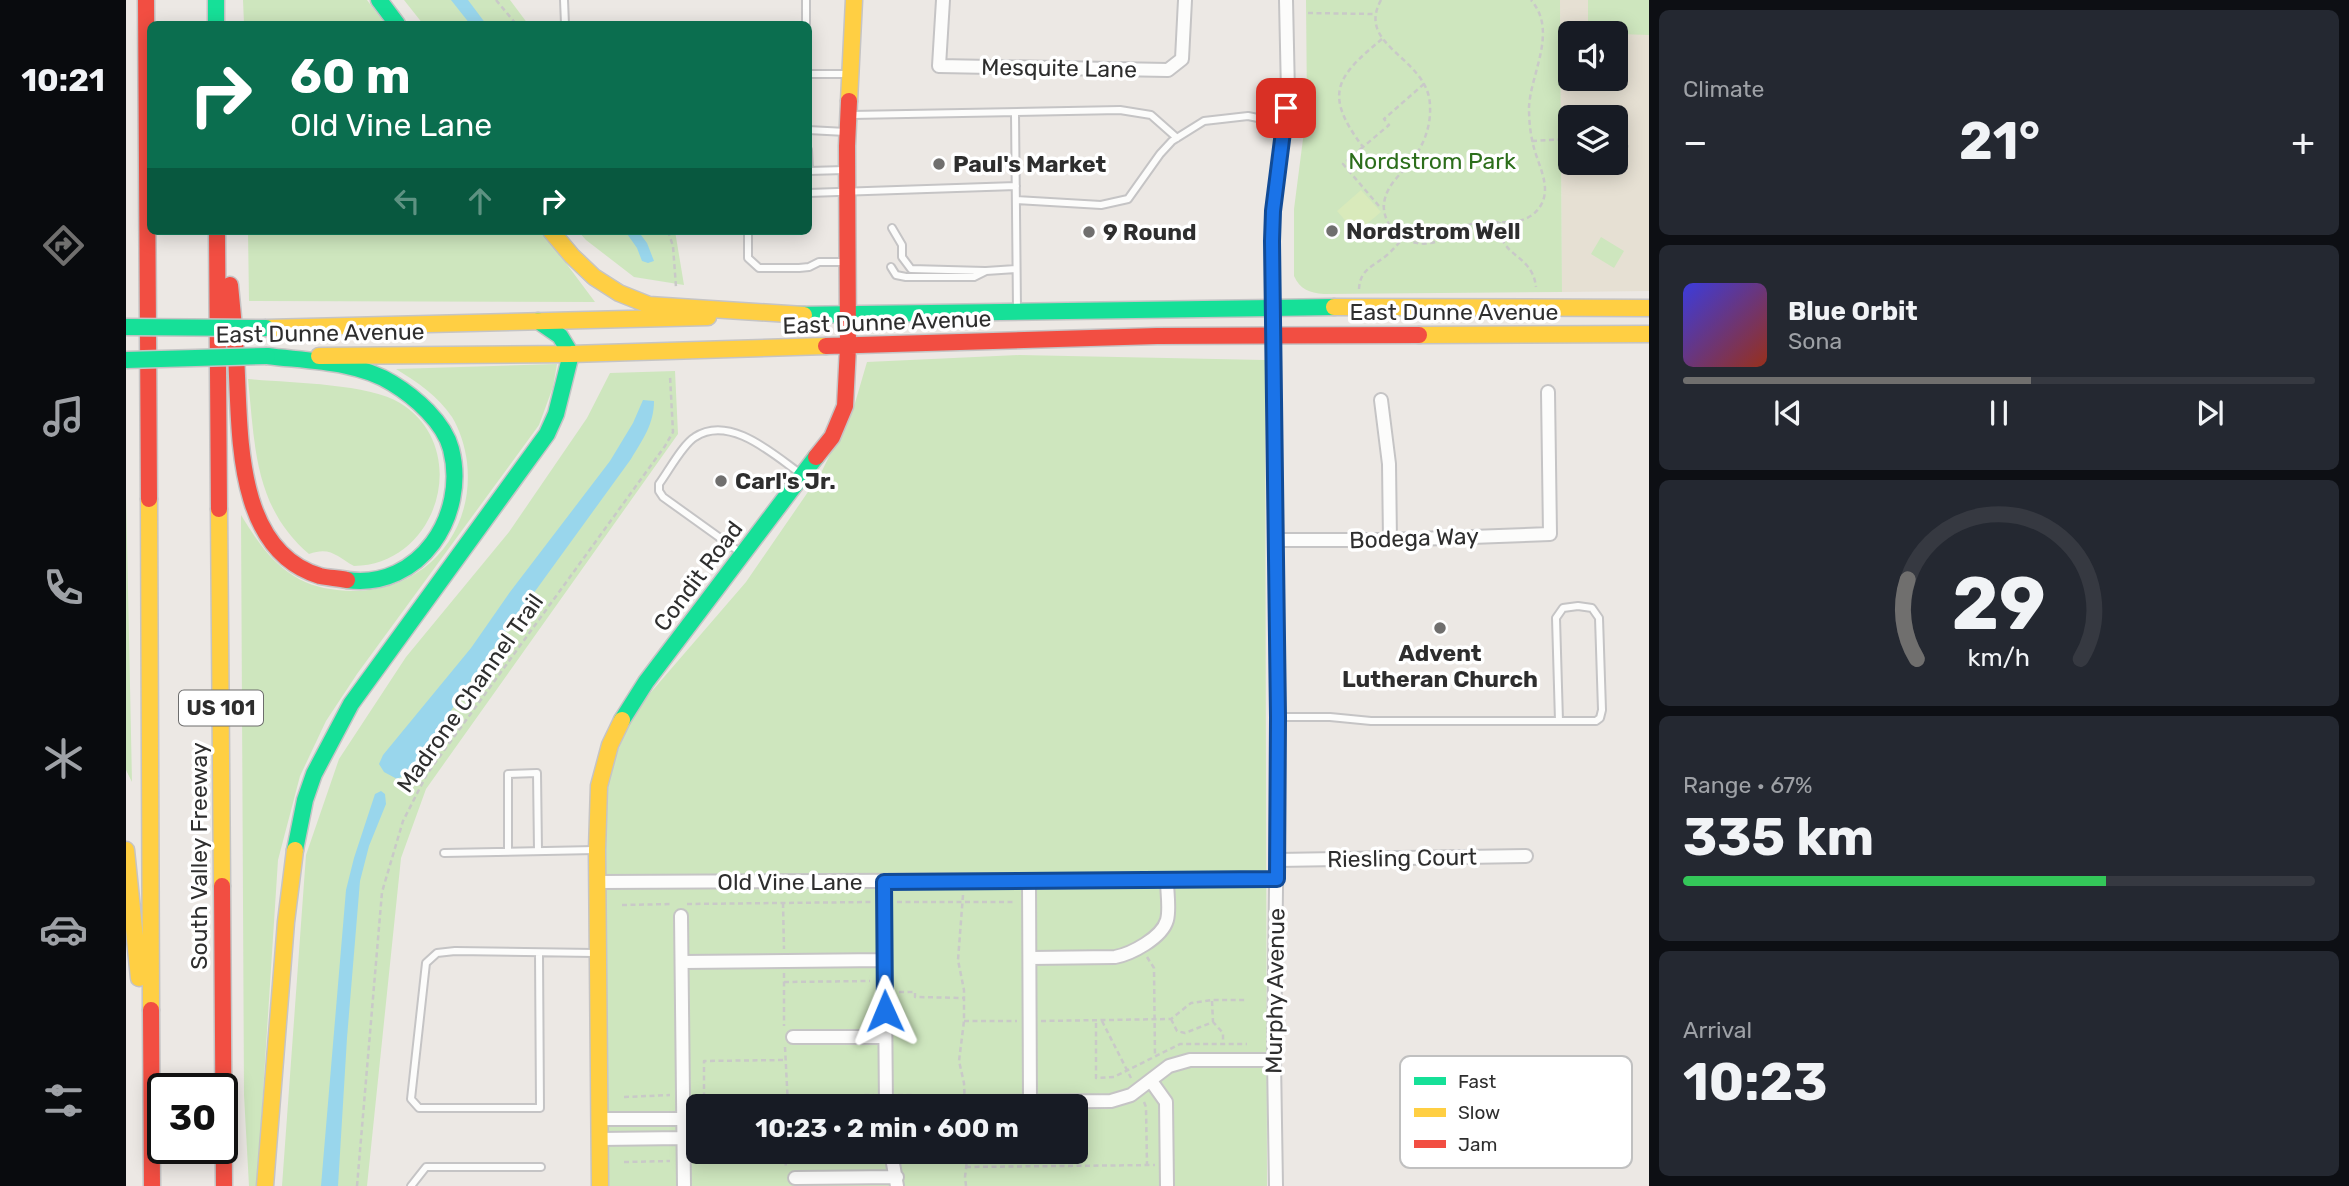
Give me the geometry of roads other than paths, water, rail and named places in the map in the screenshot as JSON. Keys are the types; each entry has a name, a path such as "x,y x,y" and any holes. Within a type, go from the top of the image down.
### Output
{"main road":[{"name":"South Valley Freeway","path":"146,0 147,183"},
{"path":"216,0 216,21"},
{"path":"379,0 395,21"},
{"name":"Condit Road","path":"600,1186 597,882 599,786 610,745 646,682 832,437 845,406 848,347 846,192 854,0"},
{"name":"South Valley Freeway","path":"147,235 152,1073"},
{"name":"South Valley Freeway","path":"217,235 224,1186"},
{"path":"225,235 243,465 252,501 268,536 296,566 323,577 345,583 375,581 398,572 414,561 439,535 456,498 456,465 447,435 419,399 390,382 337,366 267,356"},
{"path":"554,235 575,262 592,277 628,299 649,305 804,315"},
{"name":"East Dunne Avenue","path":"126,327 266,328 1272,307 1649,308"},
{"path":"265,1186 291,874 299,824 314,775 337,728 365,683 547,434 556,414 571,354 560,336 538,321"},
{"name":"East Dunne Avenue","path":"126,360 571,354 1144,337 1649,334"},
{"path":"126,850 149,1073"},
{"name":"South Valley Freeway","path":"152,1164 152,1186"}],"street":[{"name":"Mesquite Lane","path":"943,0 939,65 1168,70 1182,59 1185,0"},
{"name":"Murphy Avenue","path":"1276,1186 1273,1060 1278,717 1272,307 1273,211 1288,93 1286,0"},
{"name":"Bodega Way","path":"1277,540 1390,540 1550,534 1548,392"},
{"path":"1381,400 1389,464 1390,540"},
{"name":"Riesling Court","path":"1278,860 1526,856"},
{"name":"Old Vine Lane","path":"597,882 1277,879"},
{"path":"1029,881 1030,1094"},
{"path":"1030,958 1126,955 1160,932 1167,919 1167,881"},
{"path":"884,882 886,1094"},
{"path":"681,916 684,1186"},
{"path":"682,962 884,960"},
{"path":"793,1037 885,1037"},
{"path":"1088,1101 1111,1101 1131,1095 1169,1066 1190,1060 1273,1060"},
{"path":"1151,1081 1166,1102 1167,1186"},
{"path":"599,1119 683,1119"},
{"path":"600,1139 684,1138"},
{"path":"796,1178 897,1181"}],"lane":[{"path":"564,0 565,21"},
{"path":"806,0 806,21"},
{"path":"812,74 850,74"},
{"path":"812,129 848,123 1120,110 1151,115 1177,138"},
{"path":"1015,114 1017,311"},
{"path":"1016,200 1101,205 1128,199 1160,154 1177,138 1204,121 1248,116 1285,123"},
{"path":"812,171 847,170"},
{"path":"812,193 1016,186"},
{"path":"892,228 902,244 905,264 911,269 1016,270"},
{"path":"748,235 748,258 759,268 799,268 819,262 847,262"},
{"path":"891,267 896,275 906,277 974,277 986,271"},
{"path":"742,554 663,497 659,491 659,484 693,438 703,433 741,433 803,475"},
{"path":"1278,717 1371,721 1559,721 1596,721 1602,710 1599,618 1592,608 1563,608 1556,618 1559,721"},
{"path":"508,851 508,774 537,773 538,851"},
{"path":"444,853 597,850"},
{"path":"539,953 540,1108 419,1108 411,1098 426,963 437,953 454,951 598,953"},
{"path":"411,1186 426,1167 541,1167"}],"water":[{"path":"451,0 468,0 484,21 468,21"},
{"path":"628,235 641,235 654,261 642,261"},
{"path":"643,400 654,401 652,417 631,459 483,663 409,773 397,779 384,772 379,764 383,755 471,648 510,592 610,461 633,423"},
{"path":"381,791 385,794 386,804 369,846 360,881 338,1186 321,1186 346,890 375,794"}],"place":[{"name":"Paul's Market","path":"939,164"},
{"name":"Nordstrom Well","path":"1332,231"},
{"name":"9 Round","path":"1089,232"},
{"name":"Carl's Jr.","path":"721,481"},
{"name":"Advent Lutheran Church","path":"1440,628"}],"park label":[{"name":"Nordstrom Park","path":"1432,161"}]}
